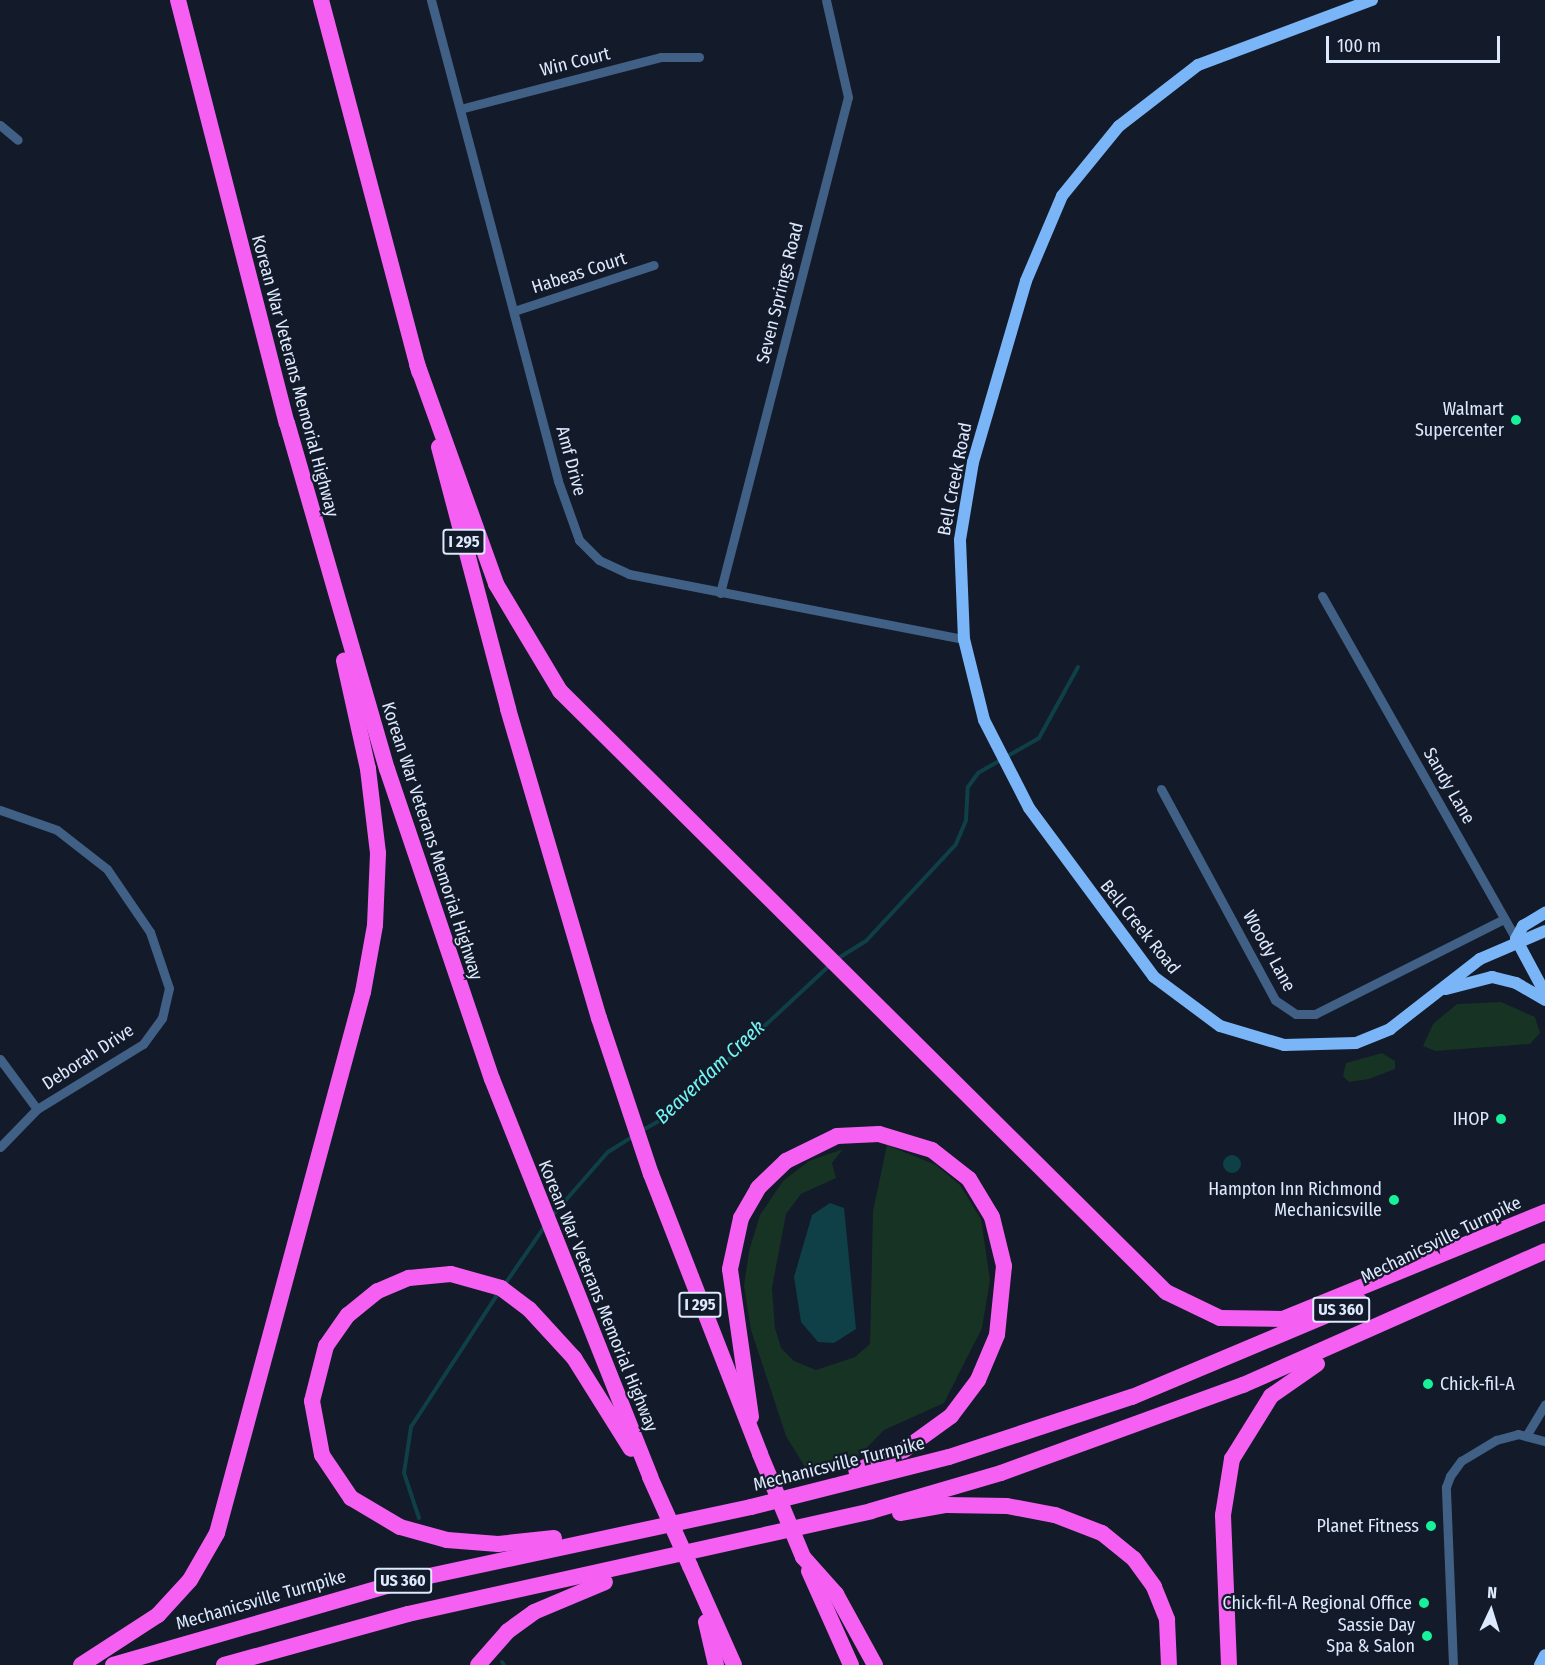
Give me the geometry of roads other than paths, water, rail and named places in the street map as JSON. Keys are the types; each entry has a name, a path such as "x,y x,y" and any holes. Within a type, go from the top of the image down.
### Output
{"highway":[{"name":"Korean War Veterans Memorial Highway","path":"178,0 325,563 440,932 562,1264 649,1475 690,1566 709,1620"},
{"name":"I 295","path":"321,0 537,814 620,1081 651,1174 760,1454 803,1557 818,1580"},
{"path":"417,364 492,574 536,657 592,727 1147,1278 1208,1314 1283,1319 1545,1212"},
{"path":"81,1665 158,1615 190,1581 217,1533 363,992 377,901 376,830 325,563"},
{"path":"751,1507 904,1450 951,1416 978,1380 1002,1314 1004,1266 992,1217 952,1163 899,1138 837,1136 786,1161 758,1188 741,1218 730,1275 753,1436"},
{"name":"Mechanicsville Turnpike","path":"113,1665 391,1584 751,1507 949,1457 1132,1397 1316,1322 1545,1212"},
{"name":"US 360","path":"224,1665 408,1614 763,1538 932,1493 1111,1435 1337,1346 1545,1251"},
{"path":"649,1475 606,1415 574,1358 529,1309 487,1282 451,1274 409,1278 378,1291 348,1315 326,1346 313,1382 315,1433 330,1471 351,1498 400,1527 471,1543 521,1543 697,1518"},
{"path":"1229,1665 1224,1495 1232,1459 1248,1424 1270,1396 1302,1372 1490,1277"},
{"path":"763,1538 946,1505 1007,1506 1071,1520 1120,1546 1146,1574 1167,1620 1169,1665"},
{"path":"478,1665 508,1631 557,1599 710,1550"},
{"path":"818,1580 851,1665"},
{"path":"818,1580 875,1665"},
{"path":"709,1620 716,1665"},
{"path":"709,1620 734,1665"}],"street":[{"name":"Amf Drive","path":"431,0 514,312 579,540 616,570 720,593 964,639"},
{"name":"Seven Springs Road","path":"720,593 848,97 826,0"},
{"name":"Bell Creek Road","path":"1372,0 1198,65 1119,126 1062,196 1026,282 973,462 960,540 964,639 984,720 1029,808 1154,977 1220,1026 1284,1045 1345,1046 1390,1029 1434,995 1516,939 1545,931"},
{"name":"Win Court","path":"460,109 662,57 699,57"},
{"path":"0,125 18,140"},
{"name":"Habeas Court","path":"514,312 654,265"},
{"name":"Sandy Lane","path":"1322,596 1545,993"},
{"name":"Woody Lane","path":"1161,789 1275,1000 1296,1014 1315,1014 1504,919"},
{"name":"Deborah Drive","path":"0,810 57,830 107,869 150,932 168,980 168,1003 142,1044 37,1109 0,1147"},
{"name":"Bell Creek Road","path":"1516,939 1523,926 1545,914"},
{"path":"1434,995 1467,980 1492,977 1516,983 1545,1000"},
{"path":"0,1059 37,1109"},
{"path":"1526,1436 1545,1404"},
{"path":"1454,1665 1446,1487 1461,1461 1496,1440 1526,1436 1545,1441"},
{"path":"1540,1665 1545,1654"}],"waterway":[{"name":"Beaverdam Creek","path":"837,959 866,941 956,844 966,820 968,787 978,773 1039,738 1078,667"},
{"name":"Beaverdam Creek","path":"641,1131 668,1116 831,964"},
{"name":"Beaverdam Creek","path":"551,1217 608,1152 632,1137"},
{"name":"Beaverdam Creek","path":"505,1284 545,1226"},
{"name":"Beaverdam Creek","path":"419,1518 404,1473 411,1427 499,1292"}],"place":[{"name":"Walmart Supercenter","path":"1516,420"},
{"name":"IHOP","path":"1501,1119"},
{"name":"Hampton Inn Richmond Mechanicsville","path":"1394,1200"},
{"name":"Chick-fil-A","path":"1428,1384"},
{"name":"Planet Fitness","path":"1431,1526"},
{"name":"Chick-fil-A Regional Office","path":"1424,1603"},
{"name":"Sassie Day Spa & Salon","path":"1427,1636"}]}
